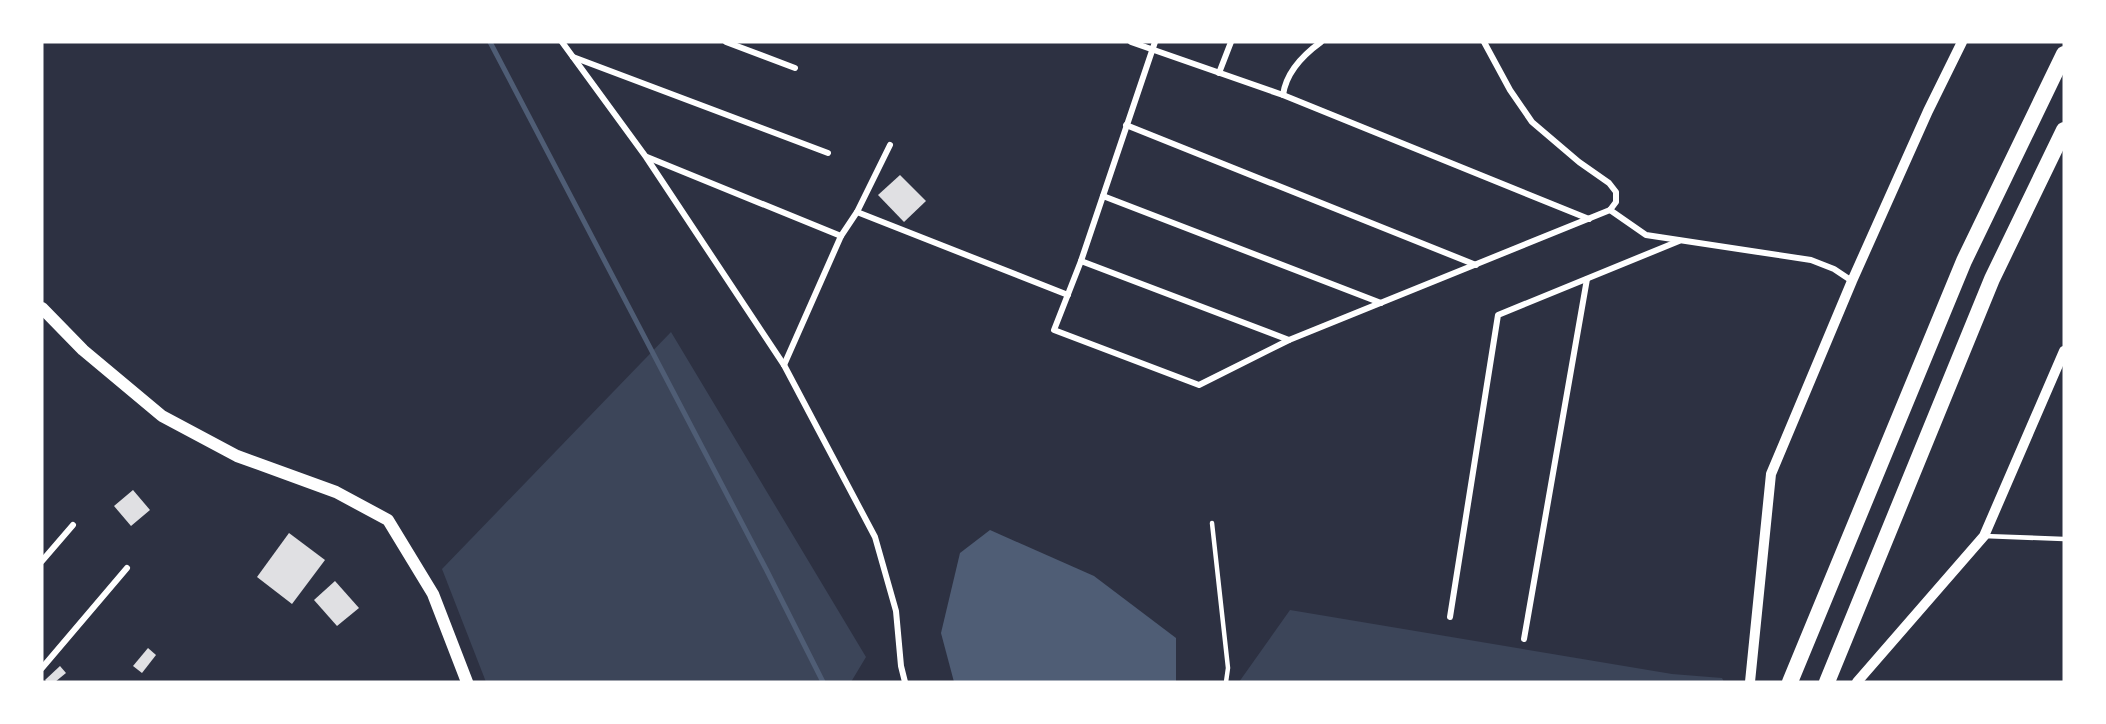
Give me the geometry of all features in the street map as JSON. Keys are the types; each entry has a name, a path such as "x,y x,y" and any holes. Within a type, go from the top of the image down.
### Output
{"highway":[{"path":"1790,682 1964,261 2064,54"},
{"path":"1827,682 1992,279 2064,130"}],"main road":[{"path":"42,308 83,351 162,416 237,456 336,492 388,520 433,594 467,682"}],"street":[{"path":"562,42 646,157 784,365 875,537 896,611 901,666 905,682"},
{"path":"726,42 795,68"},
{"path":"1131,42 1283,96 1590,220"},
{"path":"1155,42 1081,261 1054,330 1199,385 1289,340 1610,210 1616,202 1616,192 1609,183 1579,162 1532,122 1515,98 1484,42"},
{"path":"1219,73 1231,42"},
{"path":"1283,96 1284,84 1296,66 1309,51 1321,42"},
{"path":"1750,682 1771,474 1852,281 1928,111 1962,42"},
{"path":"573,57 828,153"},
{"path":"1126,125 1476,265"},
{"path":"784,365 841,236 857,212 890,145"},
{"path":"646,157 841,236"},
{"path":"1103,196 1382,303"},
{"path":"1610,210 1646,235 1811,260 1834,269 1852,281"},
{"path":"857,212 1068,295"},
{"path":"1450,616 1498,315 1679,241"},
{"path":"1081,261 1289,340"},
{"path":"1524,639 1587,279"},
{"path":"1857,682 1984,536 2064,351"},
{"path":"42,561 73,525"},
{"path":"42,668 127,568"}],"lane":[{"path":"1212,523 1228,668 1226,682"},
{"path":"1984,536 2064,539"}],"shaded area":[{"path":"671,332 866,657 851,682 486,682 442,569"},
{"path":"990,530 1094,576 1176,638 1176,682 954,682 941,633 960,553"},
{"path":"1290,610 1672,674 1722,678 1724,682 1239,682"}],"building":[{"path":"900,175 926,201 904,222 878,195"},
{"path":"133,490 150,510 131,526 114,506"},
{"path":"289,533 325,560 292,604 257,577"},
{"path":"335,581 359,608 337,626 314,600"},
{"path":"148,648 156,655 142,673 133,666"},
{"path":"60,666 66,673 55,682 47,682 45,680"}],"waterway":[{"path":"490,42 823,682"}]}
